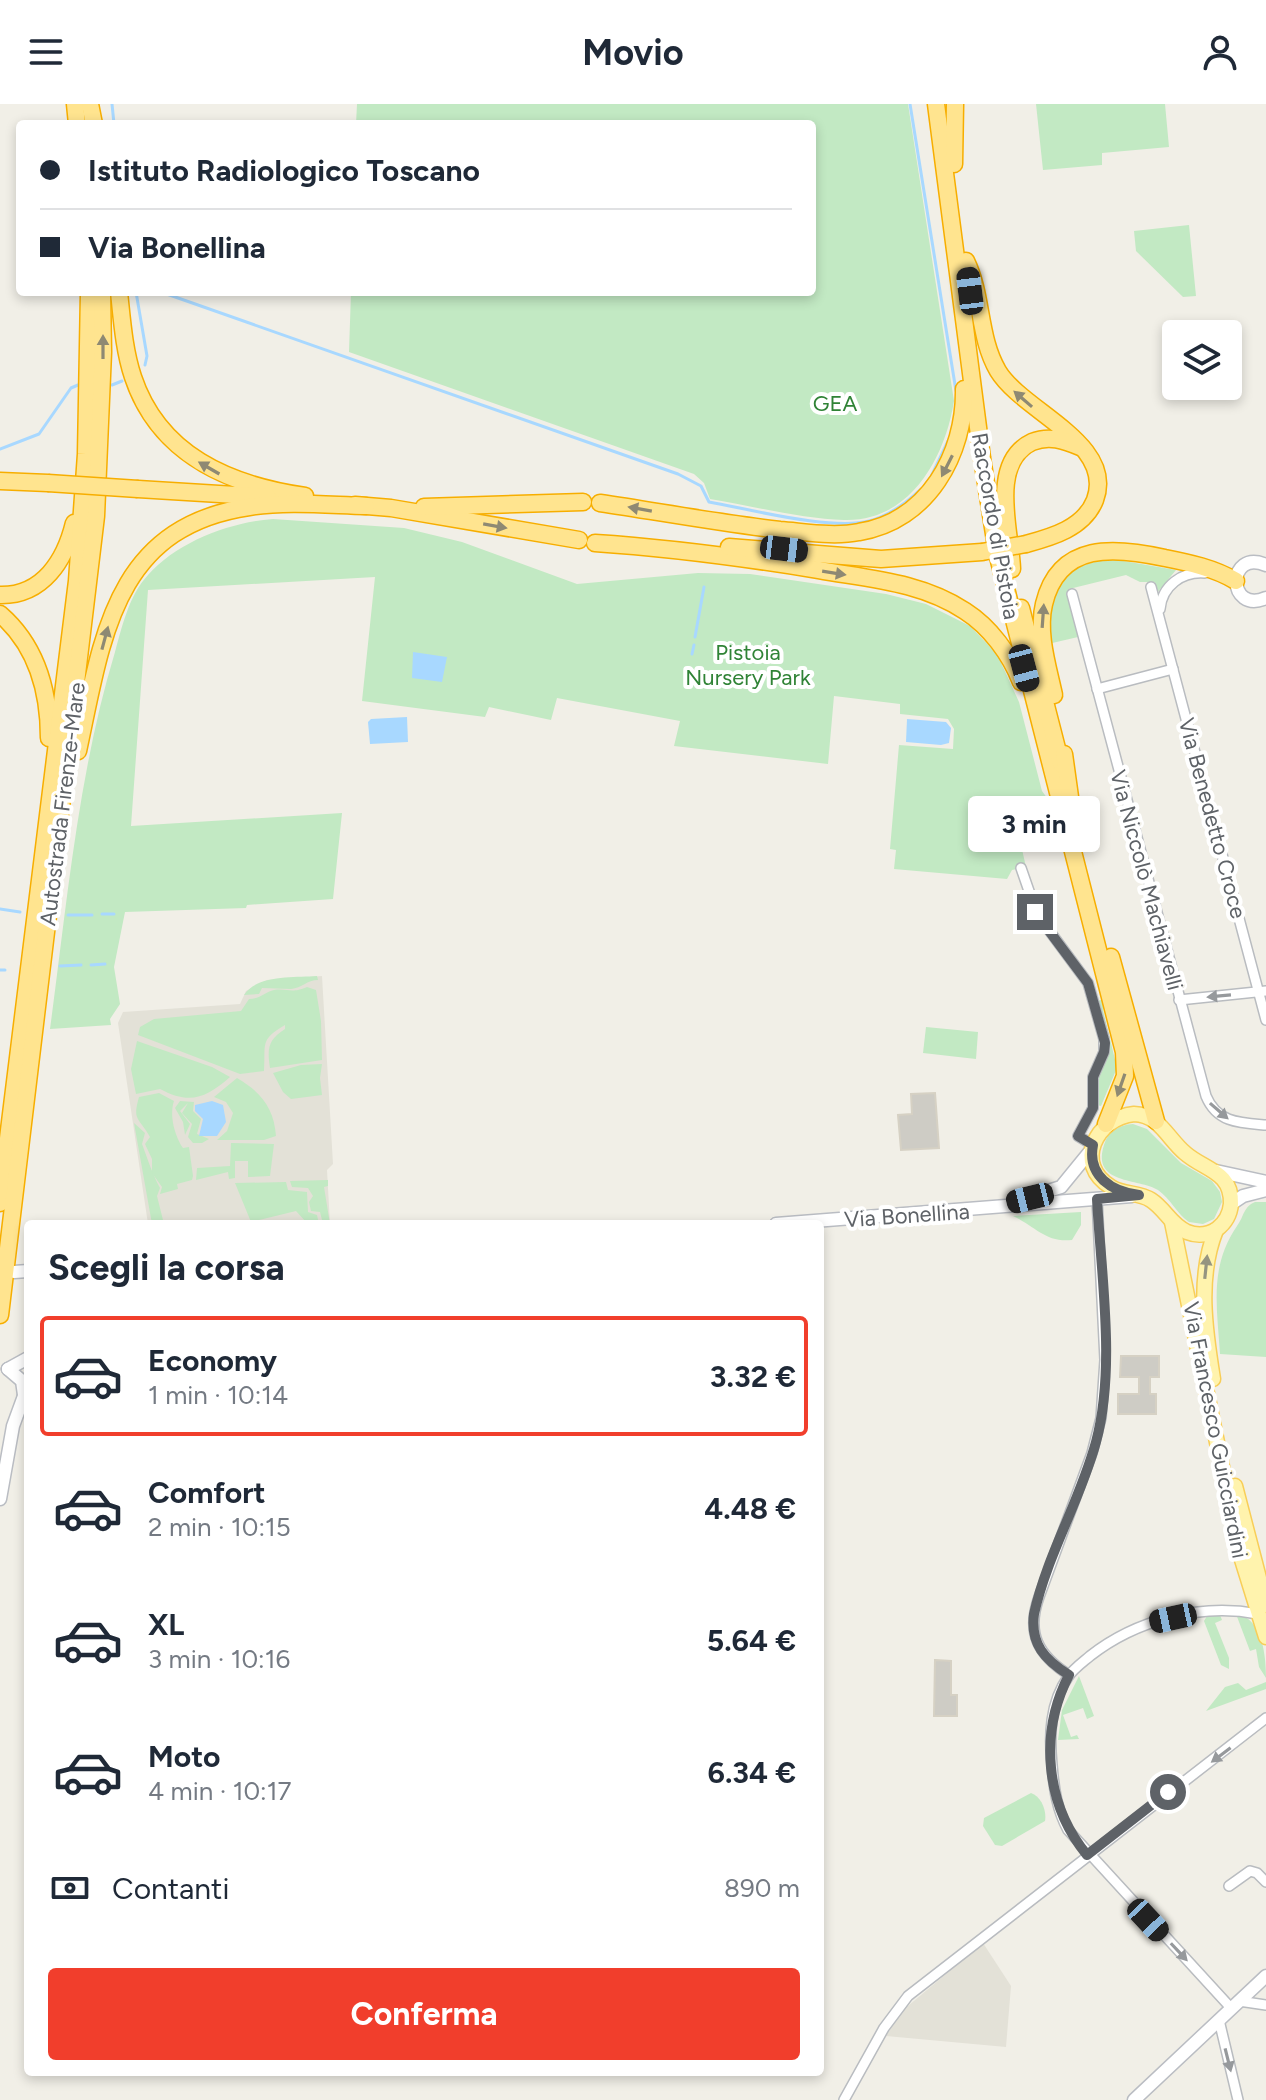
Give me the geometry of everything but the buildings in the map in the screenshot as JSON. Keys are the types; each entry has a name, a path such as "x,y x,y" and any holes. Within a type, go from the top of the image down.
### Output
{"highway":[{"path":"926,104 935,145 949,165"},
{"name":"Raccordo di Pistoia","path":"936,104 966,261 993,468 1012,569 1156,1121"},
{"name":"Raccordo di Pistoia","path":"945,104 966,335 997,553 1124,1052 1125,1076 1106,1124"},
{"path":"949,165 955,104"},
{"path":"0,481 391,508 587,542 674,548 784,549 881,559 982,552 1026,544 1065,531 1091,508 1097,494 1097,475 1071,434 1016,393 999,372 986,343 974,281 966,261"},
{"name":"Autostrada Firenze-Mare","path":"0,1315 77,581 86,454 89,296"},
{"name":"Autostrada Firenze-Mare","path":"0,1203 96,516 103,352 102,296"},
{"path":"120,296 133,376 147,409 175,444 211,470 249,486 366,506"},
{"path":"391,508 592,502 681,517 840,534 873,529 903,516 935,487 957,444 964,401 966,335"},
{"path":"1012,569 1005,499 1013,461 1026,446 1043,439 1063,440 1082,448"},
{"path":"0,595 30,590 43,581 57,564 72,530 86,454"},
{"path":"47,878 105,636 118,598 144,561 183,529 233,510 278,505 366,506"},
{"path":"681,517 735,537 784,549"},
{"path":"674,548 884,580 908,585 946,600 968,612 995,638 1017,674 1043,739"},
{"path":"1071,804 1042,621 1046,596 1058,573 1080,557 1114,550 1190,563 1236,583"},
{"path":"0,614 27,645 38,667 46,698 49,742 47,878"}],"main road":[{"path":"1266,565 1247,564 1240,570 1236,583 1247,599 1256,601 1266,598"},
{"path":"1216,1230 1194,1234 1172,1222 1157,1204 1139,1195 1115,1190 1105,1183 1095,1168 1093,1147 1106,1124 1120,1116 1134,1114 1156,1121 1187,1155 1216,1171 1266,1182"},
{"name":"Via Bonellina","path":"989,1209 1057,1190 1093,1147"},
{"path":"1216,1171 1228,1186 1231,1204 1243,1196 1266,1190"},
{"name":"Via Bonellina","path":"824,1221 1139,1195"},
{"name":"Via Francesco Guicciardini","path":"1231,1204 1228,1217 1216,1230 1205,1274 1211,1365 1266,1637"},
{"name":"Via Francesco Guicciardini","path":"1172,1222 1230,1511 1250,1592 1262,1610"},
{"path":"24,1360 8,1369 24,1386"},
{"path":"0,1499 13,1426 24,1397"},
{"path":"1134,2100 1266,1976"}],"street":[{"path":"1160,617 1165,591 1173,582 1189,574 1214,575 1236,583"},
{"name":"Via Benedetto Croce","path":"1151,587 1262,992 1266,1020"},
{"name":"Via Niccolò Machiavelli","path":"1072,594 1209,1103 1216,1113 1232,1121 1266,1125"},
{"path":"1097,689 1173,669"},
{"path":"1021,868 1037,914 1086,980 1095,1004 1105,1049 1093,1077 1093,1108 1078,1136 1093,1147"},
{"path":"1179,1000 1262,992"},
{"path":"1069,1675 1041,1652 1033,1621 1096,1442 1104,1391 1097,1199"},
{"path":"1232,1609 1250,1592"},
{"path":"1262,1610 1206,1611 1140,1626 1102,1648 1069,1675 1056,1701 1050,1728 1055,1791 1064,1824 1087,1855 1235,2004 1266,2005"},
{"path":"844,2100 884,2028 908,1996 1266,1718"},
{"path":"1229,1886 1250,1871 1266,1882"},
{"path":"1219,2020 1238,2100"}],"shaded area":[{"path":"322,976 333,1164 327,1170 330,1220 147,1220 118,1023 123,1012 240,1004 246,991 267,980"},
{"path":"983,1943 1011,1986 1006,2047 886,2036 902,2011"}],"green space":[{"name":"GEA","path":"357,104 908,104 954,401 933,464 905,498 888,510 867,518 844,520 777,512 710,499 704,483 694,474 349,352 351,296 816,296 816,120 356,120"},
{"path":"1036,104 1165,104 1169,147 1102,153 1102,165 1043,170"},
{"path":"1189,225 1196,296 1183,297 1136,251 1134,231"},
{"name":"Pistoia Nursery Park","path":"273,519 404,528 462,542 577,584 698,573 750,574 886,594 926,604 970,626 997,654 1019,702 1042,791 1053,806 1056,835 1021,845 1026,867 1012,870 1007,879 894,869 896,850 890,849 899,745 953,749 954,729 948,719 900,714 900,704 834,696 828,764 674,746 680,721 557,698 551,720 489,707 485,717 362,701 375,577 148,590 131,826 342,813 333,899 247,905 246,908 125,912 114,967 120,1004 110,1019 111,1025 50,1029 83,792 102,698 131,602 141,583 160,563 189,544 222,529"},
{"path":"1112,559 1176,570 1156,594 1155,582 1140,582 1126,575 1069,589 1078,637 1048,644 1049,610 1058,585 1079,568"},
{"path":"317,976 318,980 295,988 262,988 259,994 244,995 250,988 267,980"},
{"path":"307,987 316,990 322,1060 270,1068 270,1045 285,1025 267,1039 264,1071 240,1074 138,1035 140,1027 154,1019 241,1011 249,999 271,991"},
{"path":"1105,999 1103,1010 1117,1068 1101,1106 1097,1105 1097,1076 1109,1050 1097,1001"},
{"path":"926,1027 978,1032 976,1059 923,1053"},
{"path":"137,1041 212,1067 230,1077 197,1097 180,1097 160,1089 136,1094 131,1069"},
{"path":"322,1064 322,1095 291,1099 283,1092 273,1073 301,1065"},
{"path":"237,1078 265,1102 276,1136 264,1140 217,1140 227,1131 233,1113 226,1102 214,1097"},
{"path":"159,1093 174,1101 174,1126 183,1148 189,1147 193,1176 192,1180 177,1184 178,1189 160,1194 162,1187 152,1173 152,1159 145,1144 150,1137 136,1111 139,1097"},
{"path":"180,1101 194,1102 193,1111 201,1119 197,1134 209,1139 193,1143 188,1137 192,1124 182,1113 188,1103 180,1111 190,1124 185,1135 183,1122 175,1108"},
{"path":"134,1123 145,1133 142,1144 160,1188 157,1196 163,1220 151,1220"},
{"path":"1133,1124 1147,1129 1181,1163 1212,1181 1220,1192 1222,1202 1214,1219 1203,1224 1189,1222 1158,1190 1119,1178 1104,1167 1102,1158 1108,1136 1119,1127"},
{"path":"231,1143 274,1144 270,1176 248,1177 248,1161 235,1161 235,1178 229,1179 228,1172 196,1180 197,1168 230,1166"},
{"path":"328,1180 328,1186 324,1187 329,1220 322,1220 320,1212 311,1211 309,1202 313,1196 308,1188 292,1187 290,1181"},
{"path":"286,1182 288,1190 307,1192 308,1212 317,1215 318,1220 304,1220 296,1211 250,1220 235,1183"},
{"path":"1255,1202 1266,1202 1266,1357 1220,1354 1217,1287 1222,1257 1246,1209"},
{"path":"1081,1212 1081,1225 1072,1240 1055,1239 1013,1216"},
{"path":"1236,1614 1245,1617 1257,1630 1264,1650 1266,1678 1259,1667 1256,1649 1250,1651"},
{"path":"1220,1615 1222,1620 1215,1623 1229,1658 1229,1669 1221,1665 1204,1621 1207,1616"},
{"path":"1079,1676 1094,1716 1087,1719 1083,1708 1063,1715 1071,1737 1077,1735 1079,1739 1058,1740 1062,1710"},
{"path":"1266,1682 1266,1689 1206,1711 1225,1687 1238,1683 1246,1690"},
{"path":"1031,1793 1042,1804 1045,1821 1002,1846 995,1845 983,1826 984,1818"}],"water":[{"path":"413,652 447,657 442,682 412,678"},
{"path":"407,717 408,742 370,744 368,722 371,719"},
{"path":"907,719 946,722 951,728 949,743 906,742"},
{"path":"212,1101 223,1105 226,1122 217,1136 199,1136 203,1119 195,1111 195,1105"}],"waterway":[{"path":"112,104 114,120"},
{"path":"910,104 956,391"},
{"path":"137,296 147,356 145,365"},
{"path":"172,296 678,474 701,486 709,502 813,521 853,523 883,516 921,489"},
{"path":"112,385 122,381"},
{"path":"0,449 39,434 71,388 78,385"},
{"path":"929,481 948,441"},
{"path":"695,637 704,587"},
{"path":"692,654 694,645"},
{"path":"0,909 20,912"},
{"path":"102,914 114,914"},
{"path":"68,915 92,915"},
{"path":"91,965 105,964"},
{"path":"60,966 81,965"},
{"path":"0,970 5,970"}],"route":[{"path":"1035,912 1088,983 1105,1043 1093,1077 1093,1108 1078,1136 1093,1145 1093,1162 1105,1183 1115,1190 1139,1195 1097,1199 1105,1360 1101,1418 1096,1442 1033,1621 1036,1644 1041,1652 1069,1675 1056,1701 1050,1728 1057,1806 1064,1824 1087,1855 1168,1792"}]}
